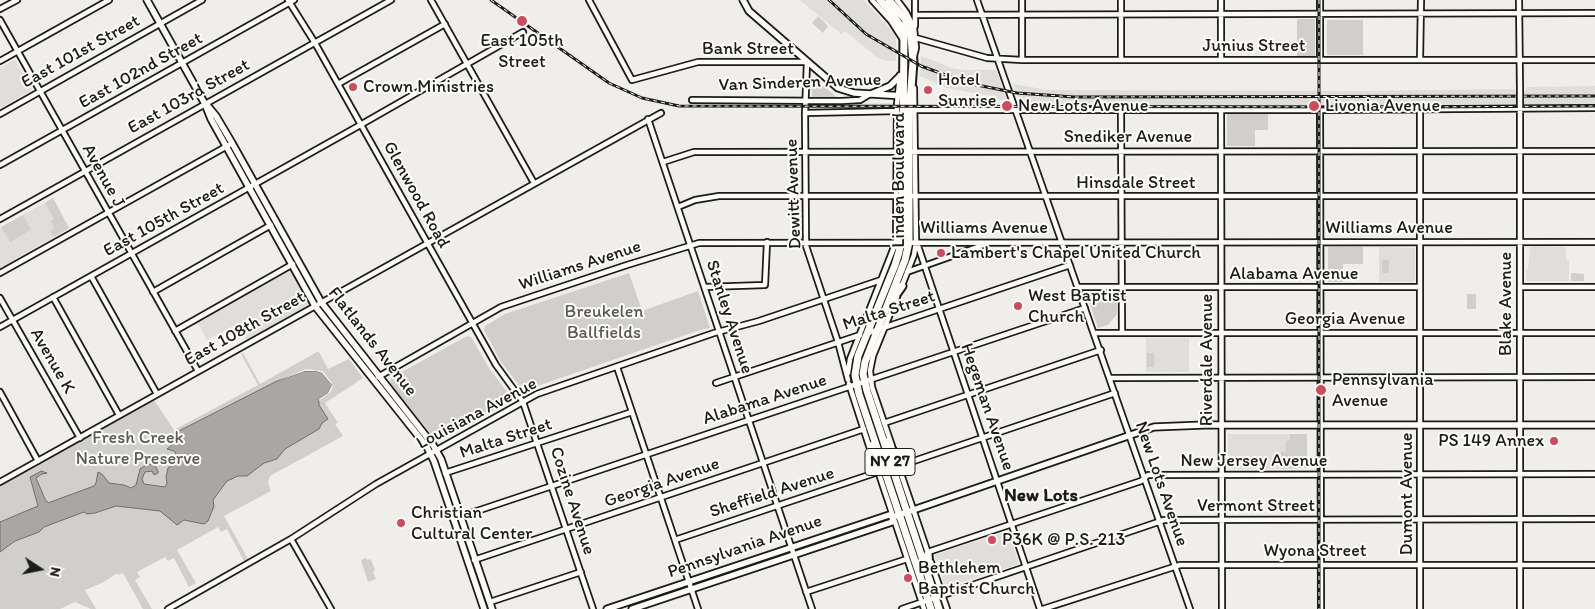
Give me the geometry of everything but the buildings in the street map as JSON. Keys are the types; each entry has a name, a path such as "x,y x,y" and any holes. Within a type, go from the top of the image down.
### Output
{"highway":[{"name":"Linden Boulevard","path":"860,383 865,362 877,329 905,260 906,242 904,36 901,27 880,0"},
{"name":"Linden Boulevard","path":"889,0 909,26 911,36 913,62 904,96"},
{"name":"Linden Boulevard","path":"906,242 863,334 855,375 860,383 910,510 930,580 931,609"},
{"path":"885,310 902,286"},
{"name":"Linden Boulevard","path":"878,428 896,516 932,599 939,609"},
{"path":"878,428 896,456"},
{"path":"875,464 878,428"},
{"path":"928,553 930,580"}],"main road":[{"name":"Flatlands Avenue","path":"147,0 205,104 211,119 229,145 295,263 321,302 434,452 445,473 492,609"},
{"path":"743,0 749,11 841,90 870,94 890,86 900,76"},
{"name":"Van Sinderen Avenue","path":"870,94 904,96"},
{"name":"Flatlands Avenue","path":"295,263 314,306 427,447 434,452 453,519 484,609"},
{"name":"Pennsylvania Avenue","path":"606,609 889,515 896,516 1092,449 1130,434 1162,426 1595,425"},
{"name":"Pennsylvania Avenue","path":"632,609 892,522 896,516"}],"street":[{"path":"0,9 17,0"},
{"path":"0,61 109,0"},
{"name":"East 101st Street","path":"0,114 202,0"},
{"name":"East 103rd Street","path":"0,219 391,0"},
{"path":"431,0 534,183"},
{"name":"Bank Street","path":"589,0 632,80 698,62 807,62"},
{"name":"Linden Boulevard","path":"872,0 901,35 904,45"},
{"path":"897,0 906,12 916,36"},
{"path":"915,0 916,36"},
{"name":"New Lots Avenue","path":"978,0 1190,609"},
{"path":"1022,0 1022,60"},
{"path":"1122,0 1122,60"},
{"path":"1221,0 1221,60"},
{"path":"1320,0 1320,60"},
{"path":"1420,60 1421,0"},
{"name":"Blake Avenue","path":"1520,0 1520,609"},
{"name":"Glenwood Road","path":"291,1 496,365 523,402"},
{"name":"East 102nd Street","path":"0,165 291,1"},
{"path":"915,15 1595,13"},
{"name":"Avenue J","path":"0,20 198,371"},
{"path":"338,84 445,24"},
{"name":"East 105th Street","path":"0,327 523,32"},
{"name":"Linden Boulevard","path":"860,383 848,380 850,360 863,334 881,280 906,242 906,151 914,110 913,62 916,36"},
{"name":"Junius Street","path":"916,36 999,60 1595,60"},
{"name":"Dewitt Avenue","path":"807,62 805,113 806,242 848,380"},
{"name":"Linden Boulevard","path":"904,64 900,76 904,96 897,111 906,151"},
{"name":"Van Sinderen Avenue","path":"692,100 858,100 870,94"},
{"path":"914,110 1595,108"},
{"name":"Dumont Avenue","path":"1420,109 1420,609"},
{"path":"1121,110 1122,332"},
{"name":"Riverdale Avenue","path":"1221,110 1222,609"},
{"path":"1320,110 1320,609"},
{"name":"Van Sinderen Avenue","path":"805,113 897,111"},
{"name":"East 108th Street","path":"0,481 661,113"},
{"name":"Stanley Avenue","path":"648,119 812,609"},
{"path":"0,273 229,145"},
{"name":"Snediker Avenue","path":"663,162 694,152 1595,151"},
{"name":"Hinsdale Street","path":"678,207 695,200 720,196 1595,196"},
{"path":"153,292 273,224"},
{"name":"Williams Avenue","path":"373,380 472,323 510,304 691,245 707,242 1595,242"},
{"path":"705,288 765,285 766,242"},
{"name":"Linden Boulevard","path":"906,242 915,250 886,327 860,383 864,430 875,464 896,516 907,559 932,599 947,609"},
{"name":"Hegeman Avenue","path":"906,242 926,266 1026,567 1042,609"},
{"path":"907,272 990,242"},
{"path":"175,331 295,263"},
{"name":"Malta Street","path":"716,383 1070,265"},
{"path":"91,276 157,394"},
{"name":"Louisiana Avenue","path":"168,609 291,539 352,499 538,394 714,333 720,333 881,280"},
{"name":"Alabama Avenue","path":"1078,287 1420,287"},
{"path":"1520,287 1595,287"},
{"path":"53,297 119,415"},
{"name":"Avenue K","path":"0,298 80,438"},
{"name":"Alabama Avenue","path":"453,519 1085,308"},
{"name":"Georgia Avenue","path":"1095,333 1595,333"},
{"path":"878,428 1100,350"},
{"path":"617,367 698,609"},
{"path":"1110,378 1595,377"},
{"path":"0,392 38,461"},
{"path":"899,466 1115,393"},
{"name":"Cozine Avenue","path":"523,402 594,609"},
{"name":"Malta Street","path":"445,473 632,412"},
{"name":"Georgia Avenue","path":"468,562 864,430"},
{"name":"Linden Boulevard","path":"896,456 910,510 928,553 932,599 924,609"},
{"name":"Sheffield Avenue","path":"675,540 878,472"},
{"name":"New Jersey Avenue","path":"928,553 1141,481 1148,474 1595,474"},
{"name":"Vermont Street","path":"902,609 1164,520 1595,520"},
{"path":"291,539 331,609"},
{"path":"806,592 907,559"},
{"name":"Wyona Street","path":"1042,609 1174,566 1222,564 1595,565"},
{"path":"490,602 581,572"}],"shaded area":[{"path":"800,0 864,0 896,35 896,61 878,58 845,31 841,34"},
{"path":"921,56 955,69 996,70 1007,100 997,100 996,96 947,88 920,76"},
{"path":"15,60 32,90 0,108 0,68"},
{"path":"1013,84 1049,90 1358,91 1515,89 1515,91 1526,91 1526,87 1595,86 1595,106 1111,108 1111,103 1020,102"},
{"path":"893,103 893,109 812,109 812,104"},
{"path":"53,198 69,228 0,268 0,228"},
{"path":"1379,247 1415,248 1415,282 1379,282"},
{"path":"1530,247 1566,247 1566,259 1569,260 1569,281 1526,281"},
{"path":"291,269 311,304 247,341 237,324 207,340 197,322"},
{"path":"1146,338 1189,338 1189,372 1146,372"},
{"path":"305,371 322,373 332,385 328,393 319,399 319,405 328,419 322,423 319,429 285,449 277,459 264,463 247,476 238,476 227,481 213,500 214,506 208,521 204,524 184,520 177,525 160,511 116,506 95,513 87,514 84,512 44,527 39,532 15,541 0,552 0,522 38,506 30,477 41,471 47,473 36,478 48,503 94,486 98,472 109,483 131,488 136,485 140,469 148,464 155,465 158,473 154,475 152,471 145,472 142,479 144,484 165,487 168,468 178,457 174,451 167,449 172,445 170,437 173,434 277,381"},
{"path":"1228,434 1290,434 1290,440 1286,441 1286,452 1280,460 1280,469 1228,469"},
{"path":"1008,531 1019,564 945,587 934,555"}],"green space":[{"path":"818,16 828,26 823,33 812,23"},
{"path":"1297,19 1315,19 1315,56 1297,56"},
{"path":"1327,20 1363,20 1363,55 1327,55"},
{"path":"815,80 836,97 812,97 812,83"},
{"path":"1227,112 1268,112 1268,130 1255,130 1255,146 1227,146"},
{"path":"53,198 69,228 54,237 50,231 54,229 51,221 54,219 45,203"},
{"path":"23,215 31,230 10,242 1,227"},
{"path":"1328,247 1363,247 1363,264 1343,264 1343,282 1328,282"},
{"path":"1382,260 1389,260 1389,273 1382,273"},
{"name":"Breukelen Ballfields","path":"629,273 642,311 698,291 710,328 540,385 525,393 501,362 484,330 485,326 505,314"},
{"path":"1571,273 1584,274 1584,281 1571,281"},
{"path":"1086,292 1117,293 1117,314 1108,325 1098,328"},
{"path":"1467,294 1476,294 1476,309 1467,309"},
{"path":"467,336 471,337 489,368 510,396 508,402 437,442 390,383 391,378"},
{"name":"Fresh Creek Nature Preserve","path":"319,352 328,369 349,359 363,378 325,403 338,423 335,424 343,436 270,476 268,482 271,491 224,516 248,559 244,561 227,529 221,532 218,527 177,550 196,583 189,587 174,558 168,561 165,557 137,572 140,577 135,580 152,609 143,609 123,573 118,575 117,573 104,582 85,590 96,609 91,609 75,602 60,609 0,609 0,549 14,538 38,529 44,524 85,509 88,511 96,510 117,503 159,508 176,521 183,516 199,520 207,517 213,495 225,479 317,427 322,416 317,406 318,398 330,388 325,378 318,374 305,374 175,440 175,447 179,457 177,463 172,466 167,475 168,488 140,486 131,490 111,487 104,479 99,480 98,489 50,504 0,525 0,483 152,397 174,430 258,385 241,354 243,353 260,384"},
{"path":"1147,353 1154,353 1154,367 1147,367"},
{"path":"1290,434 1307,434 1307,468 1280,469 1281,452 1286,452 1286,441 1290,440"},
{"path":"366,558 372,562 376,579 368,582 361,560"}],"pier":[{"path":"306,369 323,371 332,383 333,386 331,392 320,402 319,399 328,393 332,385 322,373 305,371 277,381"}],"railway":[{"path":"491,0 609,83 642,98 679,106 1595,106"},
{"path":"829,0 866,34 921,66 967,83 1017,93 1074,97 1595,96"},
{"path":"1319,0 1319,609"}],"place":[{"name":"East 105th Street","path":"522,21"},
{"name":"Crown Ministries","path":"353,87"},
{"name":"Hotel Sunrise","path":"928,90"},
{"name":"New Lots Avenue","path":"1007,106"},
{"name":"Livonia Avenue","path":"1314,106"},
{"name":"Lambert's Chapel United Church","path":"941,253"},
{"name":"West Baptist Church","path":"1018,306"},
{"name":"Pennsylvania Avenue","path":"1321,390"},
{"name":"PS 149 Annex","path":"1554,441"},
{"name":"Christian Cultural Center","path":"401,523"},
{"name":"P36K @ P.S. 213","path":"992,540"},
{"name":"Bethlehem Baptist Church","path":"908,578"}],"district":[{"name":"New Lots","path":"1041,496"}]}
